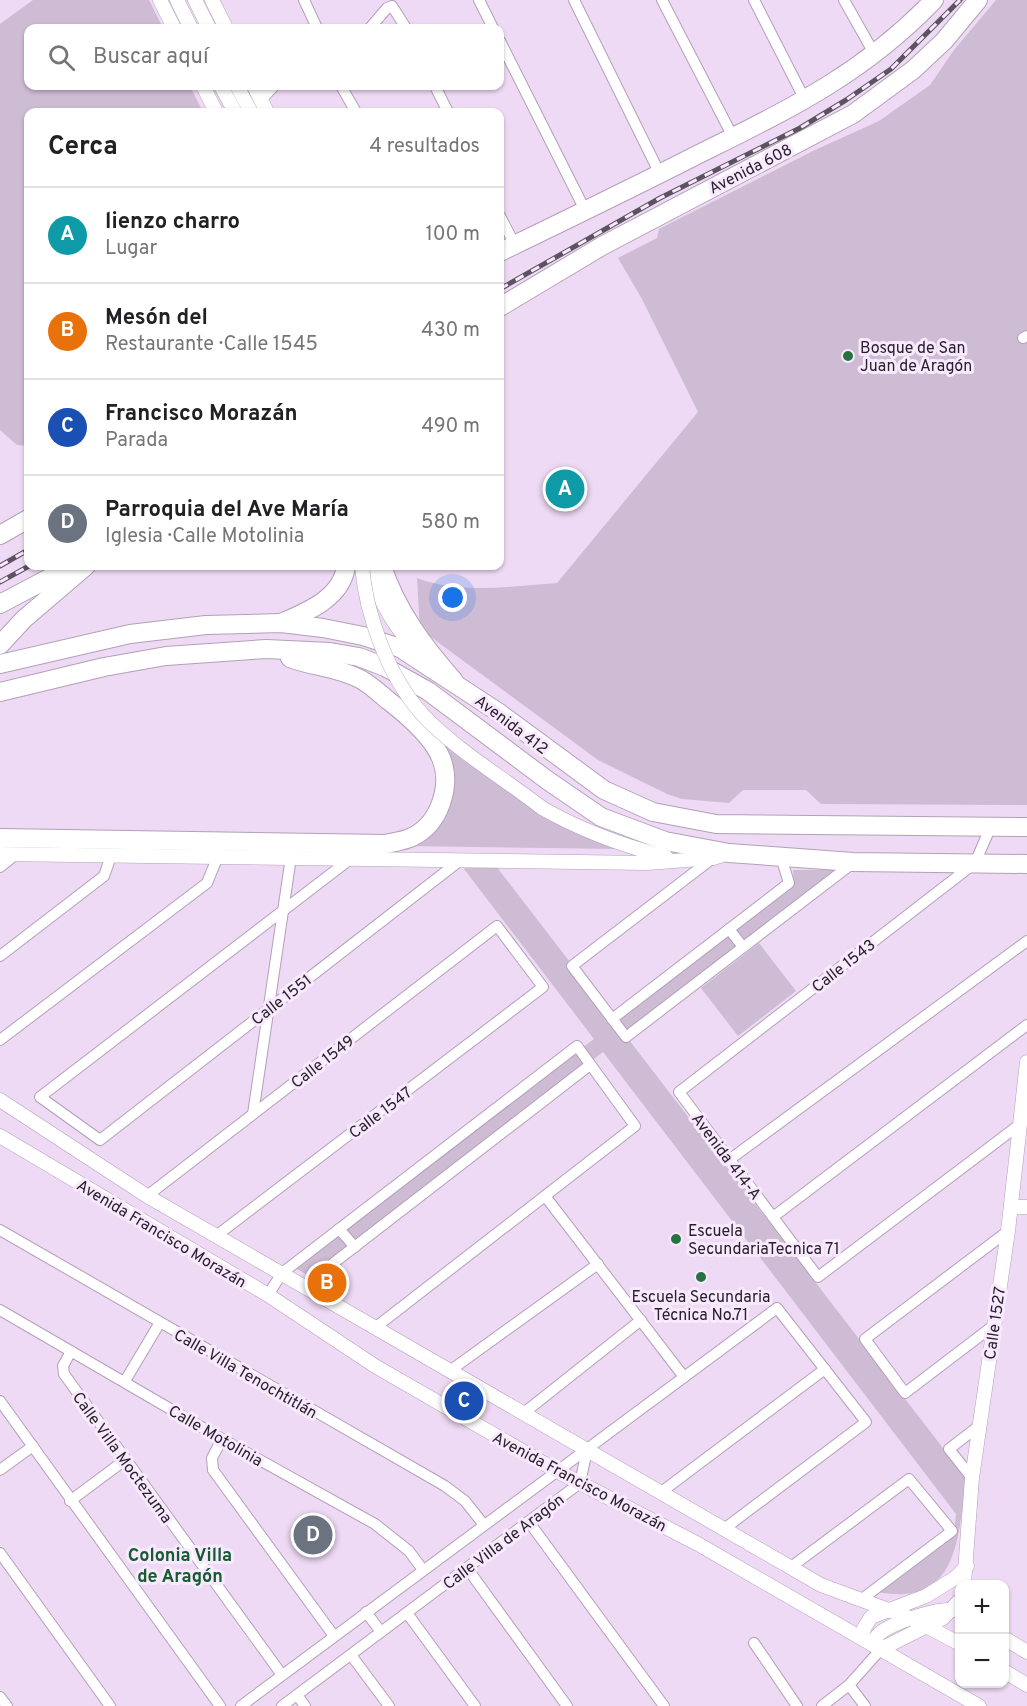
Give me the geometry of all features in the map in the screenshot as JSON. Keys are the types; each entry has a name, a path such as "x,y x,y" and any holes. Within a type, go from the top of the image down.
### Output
{"main road":[{"path":"507,249 805,100 875,55 934,0"},
{"name":"Avenida 608","path":"504,305 602,246 853,114 913,70 944,41 978,0"},
{"path":"0,535 24,521"},
{"path":"0,604 65,570"},
{"path":"0,645 24,620 81,570"},
{"path":"281,623 308,612 326,599 345,574 346,570"},
{"path":"375,570 390,590 402,614 454,681"},
{"path":"0,618 48,579"},
{"name":"Avenida 412","path":"0,664 130,634 206,625 281,623 363,636 400,648 454,681 604,790 654,812 716,824 1027,827"},
{"path":"0,838 385,844 413,836 433,818 444,797 445,774 441,758 432,744 398,708 361,679 330,667 295,660 266,649"},
{"name":"Avenida 412","path":"0,692 105,667 166,656 266,649 330,652 359,657 385,667 429,691 547,780 602,817 665,841 721,856 853,862 1027,864"}],"street":[{"path":"160,0 172,24"},
{"path":"177,0 189,24"},
{"path":"195,0 207,24"},
{"path":"212,0 224,24"},
{"path":"304,0 315,24"},
{"path":"479,0 491,24"},
{"path":"574,0 660,174"},
{"path":"662,0 733,137"},
{"path":"754,0 805,100"},
{"path":"844,0 875,55"},
{"path":"373,24 387,8 392,6 403,24"},
{"path":"504,49 585,210"},
{"path":"205,90 214,108"},
{"path":"223,90 232,108"},
{"path":"239,90 249,108"},
{"path":"256,90 264,106"},
{"path":"264,106 272,90"},
{"path":"343,90 354,108"},
{"path":"437,90 446,108"},
{"path":"373,570 373,618 391,666 422,714 447,736 542,808 575,827 606,840 677,860"},
{"path":"374,570 388,612 410,644 434,669"},
{"name":"Calle 1543","path":"679,1092 975,863 991,826"},
{"name":"Avenida 412","path":"0,854 647,863 721,856"},
{"path":"0,867 16,854"},
{"path":"0,956 104,876 111,856"},
{"path":"0,1040 207,883 218,856"},
{"path":"721,856 572,966 626,1037 853,862"},
{"path":"253,1114 291,857"},
{"path":"612,1019 789,883 781,857"},
{"path":"282,911 353,858"},
{"name":"Calle 1551","path":"282,911 40,1097 100,1140 462,859"},
{"name":"Calle 1549","path":"147,1196 497,926 543,987"},
{"path":"729,929 743,947"},
{"path":"729,1160 1027,941"},
{"name":"Calle 1547","path":"216,1236 543,987"},
{"path":"773,1217 1027,1025"},
{"path":"268,1295 282,1273 577,1046 635,1126 376,1327"},
{"name":"Calle 1527","path":"965,1580 972,1478 1008,1231 1027,1062"},
{"path":"321,1296 322,1272 590,1065"},
{"name":"Avenida 414-A","path":"679,1092 818,1277 1019,1125"},
{"name":"Avenida Francisco Morazán","path":"0,1100 147,1196 525,1412 791,1568 821,1585 890,1609 955,1641"},
{"name":"Avenida Francisco Morazán","path":"0,1136 268,1295 375,1366 557,1471 698,1545 872,1648 979,1706"},
{"path":"545,1196 684,1377"},
{"path":"1011,1206 1027,1207"},
{"path":"339,1229 355,1246"},
{"name":"Calle Villa Tenochtitlán","path":"0,1230 159,1324 445,1486 465,1501 484,1525"},
{"path":"993,1326 905,1393 865,1339 1008,1231"},
{"path":"451,1371 598,1264"},
{"path":"587,1450 777,1308 866,1422 724,1529"},
{"name":"Calle Motolinia","path":"0,1310 222,1439 375,1524 395,1537 423,1570"},
{"path":"525,1412 641,1320"},
{"path":"125,1381 159,1324"},
{"name":"Calle Villa Moctezuma","path":"71,1352 63,1366 64,1374 124,1460 282,1675"},
{"path":"660,1493 825,1369"},
{"path":"0,1401 220,1706"},
{"path":"972,1478 949,1449 979,1426"},
{"path":"222,1439 212,1458 213,1470 334,1636"},
{"path":"0,1470 33,1446"},
{"name":"Calle Villa de Aragón","path":"248,1704 282,1675 366,1612 587,1450"},
{"name":"Calle Villa de Aragón","path":"282,1706 580,1483 587,1450"},
{"path":"70,1501 124,1460"},
{"path":"791,1568 909,1479 952,1531 862,1599"},
{"path":"529,1522 664,1706"},
{"path":"0,1553 110,1706"},
{"path":"872,1648 864,1628 872,1617 942,1587 967,1566"},
{"path":"467,1568 567,1706"},
{"path":"822,1706 849,1685 880,1633 913,1619 955,1606"},
{"path":"872,1648 927,1626 943,1618 955,1608"},
{"path":"366,1612 381,1632"},
{"path":"407,1612 475,1706"},
{"path":"1009,1641 1027,1652"},
{"path":"754,1643 797,1706"},
{"path":"351,1655 389,1706"},
{"path":"1009,1674 1027,1685"},
{"path":"849,1685 865,1706"},
{"path":"297,1695 305,1706"},
{"path":"0,1697 7,1706"}],"shaded area":[{"path":"33,0 149,0 161,24 24,24 24,90 192,90 201,108 24,108 24,446 17,445 0,430 0,24"},
{"name":"Bosque de San Juan de Aragón","path":"996,0 1027,0 1027,805 821,804 806,790 743,790 729,803 682,799 667,794 598,760 420,629 417,578 469,588 557,583 698,412 642,299 618,258 657,238 659,229 815,150 879,121 930,85 954,50"},
{"path":"440,740 617,849 404,846 438,817"},
{"path":"469,865 496,866 616,1022 794,886 793,870 838,870 626,1036 966,1478 959,1532 954,1551 937,1581 923,1590 901,1594 876,1592 954,1533 956,1514 603,1052 320,1268 316,1280 295,1268 594,1039 464,869"},
{"path":"759,943 796,991 738,1036 701,988"}],"railway":[{"path":"504,287 660,198 800,128 846,100 891,69 960,0"},
{"path":"0,566 24,552"},
{"path":"0,582 24,569"}],"place":[{"name":"Bosque de San Juan de Aragón","path":"848,356"},
{"name":"lienzo charro","path":"565,489"},
{"name":"Escuela SecundariaTecnica 71","path":"676,1239"},
{"name":"Escuela Secundaria Técnica No.71","path":"701,1277"},
{"name":"Mesón del","path":"327,1283"},
{"name":"Francisco Morazán","path":"464,1401"},
{"name":"Parroquia del Ave María","path":"313,1535"}],"district":[{"name":"Colonia Villa de Aragón","path":"180,1565"}]}
